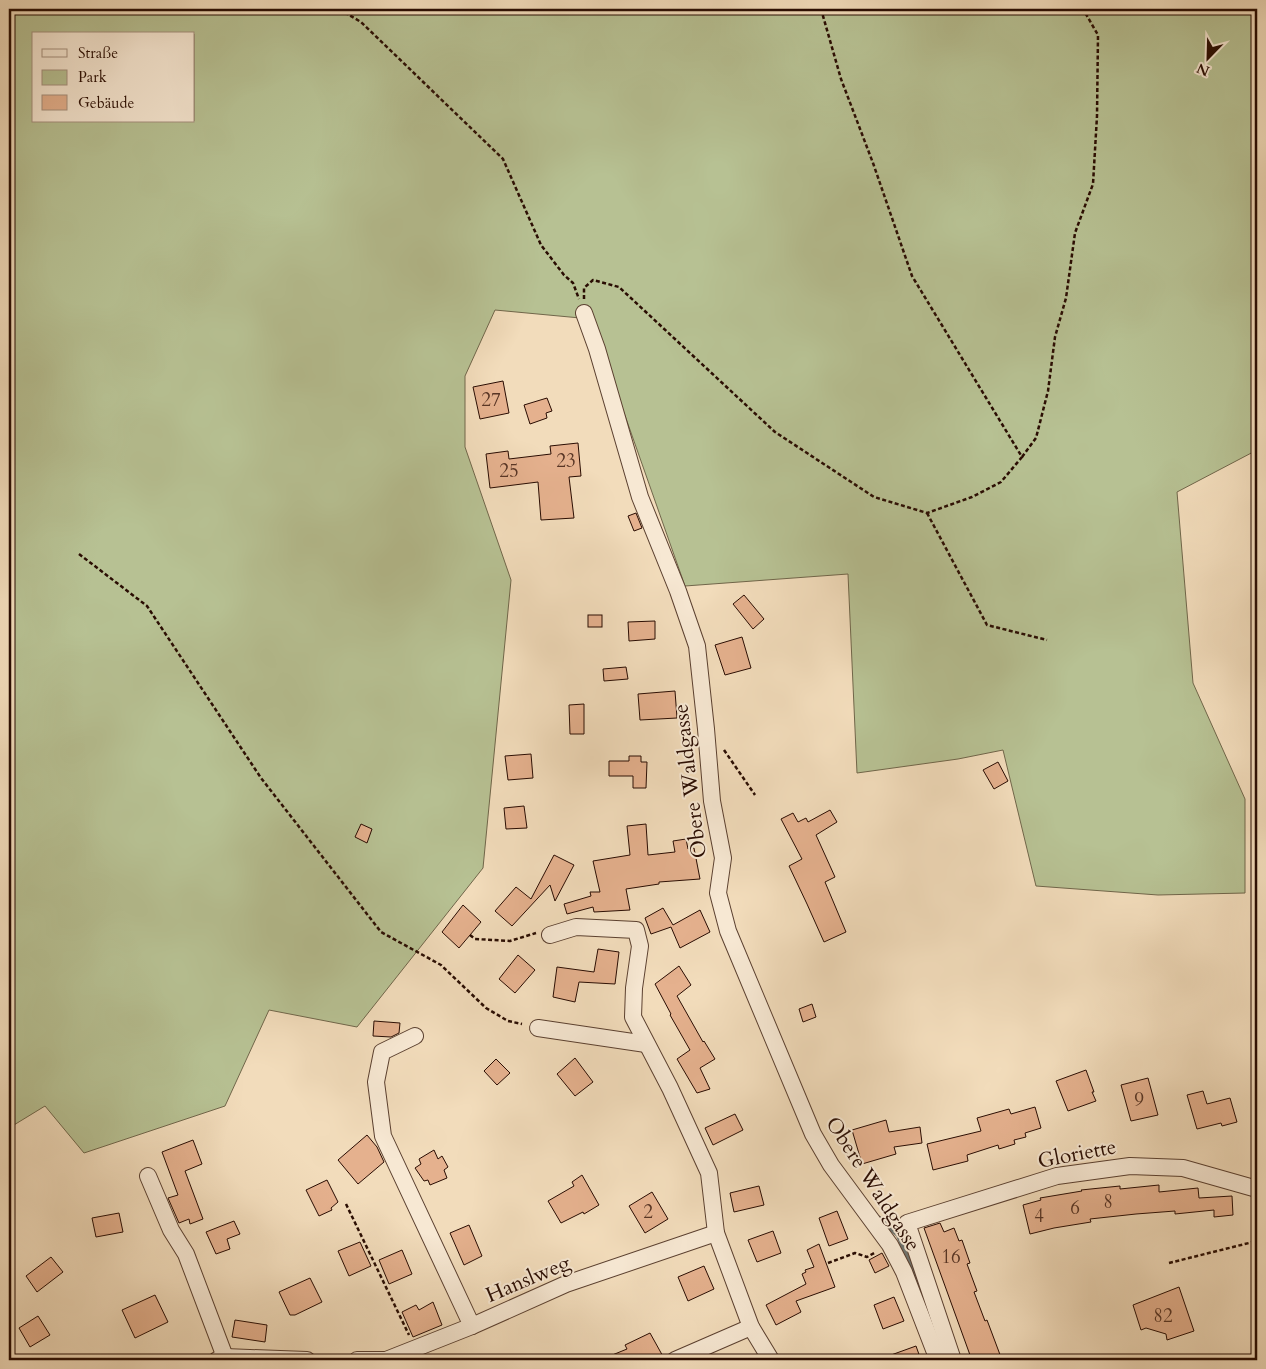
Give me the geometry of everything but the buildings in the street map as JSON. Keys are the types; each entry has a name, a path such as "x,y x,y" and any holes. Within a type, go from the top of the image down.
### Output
{"street":[{"name":"Obere Waldgasse","path":"584,313 597,349 640,497 678,591 697,646 712,801 723,858 718,893 728,931 813,1134 831,1165 890,1245 904,1272 938,1360"},
{"path":"550,936 576,927 636,930 640,946 634,988 633,1017 670,1088 709,1173 716,1233 751,1327 771,1360"},
{"path":"538,1028 646,1044"},
{"path":"415,1036 382,1052 376,1082 383,1136 472,1326"},
{"name":"Gloriette","path":"907,1223 1057,1176 1130,1166 1182,1168 1257,1189"},
{"path":"148,1176 171,1230 186,1254 221,1359 308,1360"},
{"name":"Obere Waldgasse","path":"907,1223 953,1360"},
{"name":"Hanslweg","path":"357,1360 386,1360 472,1326 566,1284 716,1233"},
{"path":"675,1360 751,1327"}],"path":[{"path":"340,9 361,22 503,159 541,246 564,275 573,283 584,313"},
{"path":"821,9 841,79 873,163 912,276 1022,458"},
{"path":"584,313 584,288 593,280 619,287 775,432 874,497 927,513 972,497 1002,482 1036,438 1048,391 1055,337 1066,298 1076,232 1093,184 1097,116 1098,36 1083,9"},
{"path":"927,513 987,625 1047,640"},
{"path":"79,554 147,606 261,778 381,932 441,965 486,1008 508,1021 538,1028"},
{"path":"723,749 756,795"},
{"path":"470,935 475,939 510,941 541,931 550,936"},
{"path":"346,1204 416,1348"},
{"path":"1169,1263 1257,1241"},
{"path":"828,1263 855,1254 867,1257 890,1245"}],"green space":[{"path":"9,9 1257,9 1257,450 1177,492 1193,683 1245,799 1245,893 1158,895 1036,886 1003,750 958,759 857,773 848,574 685,586 591,319 495,310 465,376 465,447 511,580 483,868 357,1027 269,1010 225,1106 84,1153 45,1106 9,1128"}],"waterway":[{"path":"879,1218 898,1235 920,1290"}]}
